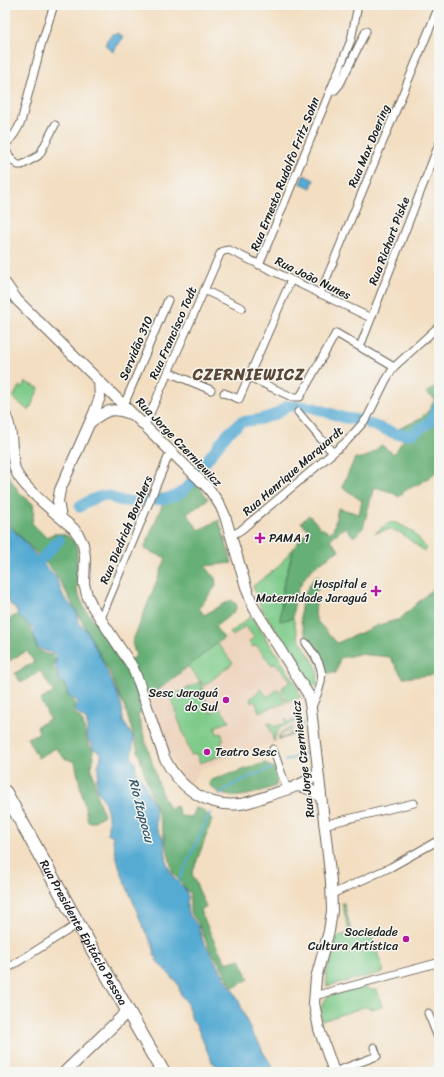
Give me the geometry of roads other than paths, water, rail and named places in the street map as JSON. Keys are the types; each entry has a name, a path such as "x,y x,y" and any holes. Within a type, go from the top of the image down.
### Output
{"highway":[{"name":"Rua Presidente Epitácio Pessoa","path":"7,799 163,1072"}],"main road":[{"name":"Rua Jorge Czerniewicz","path":"5,284 17,300 209,489 222,510 254,608 308,694 332,894 331,921 316,978 314,996 317,1022 334,1072"},
{"path":"61,518 58,501 60,490 90,424 100,397 100,381"},
{"path":"90,424 104,412 110,410 122,411 135,416"},
{"path":"5,414 11,430 15,469 25,486 74,529 83,544 85,557 84,584 89,600 132,666 164,757 172,773 184,786 199,796 229,804 247,802 297,786 318,774"},
{"path":"34,494 42,497 51,497 60,490"},
{"path":"297,786 309,788 321,798"},
{"path":"66,1072 128,1011"}],"street":[{"path":"5,145 13,137 21,122 42,42 54,5"},
{"name":"Rua Ernesto Rudolfo Fritz Sohn","path":"259,265 351,40 358,5"},
{"name":"Rua Max Doering","path":"320,294 439,6"},
{"name":"Rua Ernesto Rudolfo Fritz Sohn","path":"331,91 335,90 340,84 366,31"},
{"path":"5,150 14,162 18,165 22,165 38,156 55,125"},
{"name":"Rua Richart Piske","path":"360,347 439,144"},
{"name":"Rua João Nunes","path":"223,251 229,250 371,318"},
{"name":"Rua Francisco Todt","path":"145,425 220,254 223,251"},
{"path":"224,393 239,399 291,280"},
{"path":"204,290 242,308"},
{"name":"Servidão 310","path":"124,405 168,300"},
{"name":"Rua Henrique Marquardt","path":"231,536 241,530 347,441 367,418 394,367 439,326"},
{"path":"249,377 296,398 302,395 336,333 394,367"},
{"path":"168,372 211,390"},
{"path":"298,412 333,453"},
{"name":"Rua Diedrich Borchers","path":"101,618 171,450"},
{"path":"306,643 321,667 322,674 318,692 311,709"},
{"path":"308,694 318,692"},
{"path":"273,749 287,789"},
{"path":"323,825 414,803"},
{"path":"332,894 391,867 439,840"},
{"path":"5,970 78,924"},
{"path":"314,996 437,963"},
{"path":"428,1013 439,1040"},
{"path":"334,1072 377,1056 374,1047"}],"water":[{"path":"117,33 123,38 113,52 105,45 107,42 106,41 112,34"},
{"path":"304,175 314,180 311,188 300,183"},
{"name":"Rio Itapocu","path":"5,522 56,577 63,596 76,611 79,624 86,630 101,658 118,695 122,708 123,721 133,737 131,756 135,763 136,772 144,783 153,802 156,827 164,840 167,864 174,878 185,889 188,896 188,913 198,926 203,941 238,999 252,1034 276,1072 218,1072 216,1065 212,1062 197,1027 192,1020 186,1001 181,995 178,984 156,960 158,957 154,956 153,946 142,924 120,868 115,852 112,834 107,834 107,810 102,797 97,791 96,780 101,753 93,749 92,744 87,738 86,719 81,717 75,709 78,701 68,695 66,686 59,679 58,672 54,666 56,661 55,655 37,647 34,630 18,615 16,609 11,605 5,595"}],"waterway":[{"path":"369,424 397,434 412,434 431,421 439,404"},
{"path":"201,468 226,435 241,422 261,419 276,414 287,406 311,407 345,418 359,420"},
{"path":"154,500 166,499 175,496 192,482"},
{"path":"80,507 90,500 103,496 110,496 114,499 126,502 144,500"},
{"path":"40,561 59,540"},
{"path":"285,761 307,753"},
{"path":"220,794 237,783 270,769"},
{"path":"176,884 178,883 210,813"}],"place":[{"name":"PAMA 1","path":"260,538"},
{"name":"Hospital e Maternidade Jaraguá","path":"376,591"},
{"name":"Sesc Jaraguá do Sul","path":"226,700"},
{"name":"Teatro Sesc","path":"207,752"},
{"name":"Sociedade Cultura Artística","path":"406,939"}],"district":[{"name":"CZERNIEWICZ","path":"249,374"}]}
